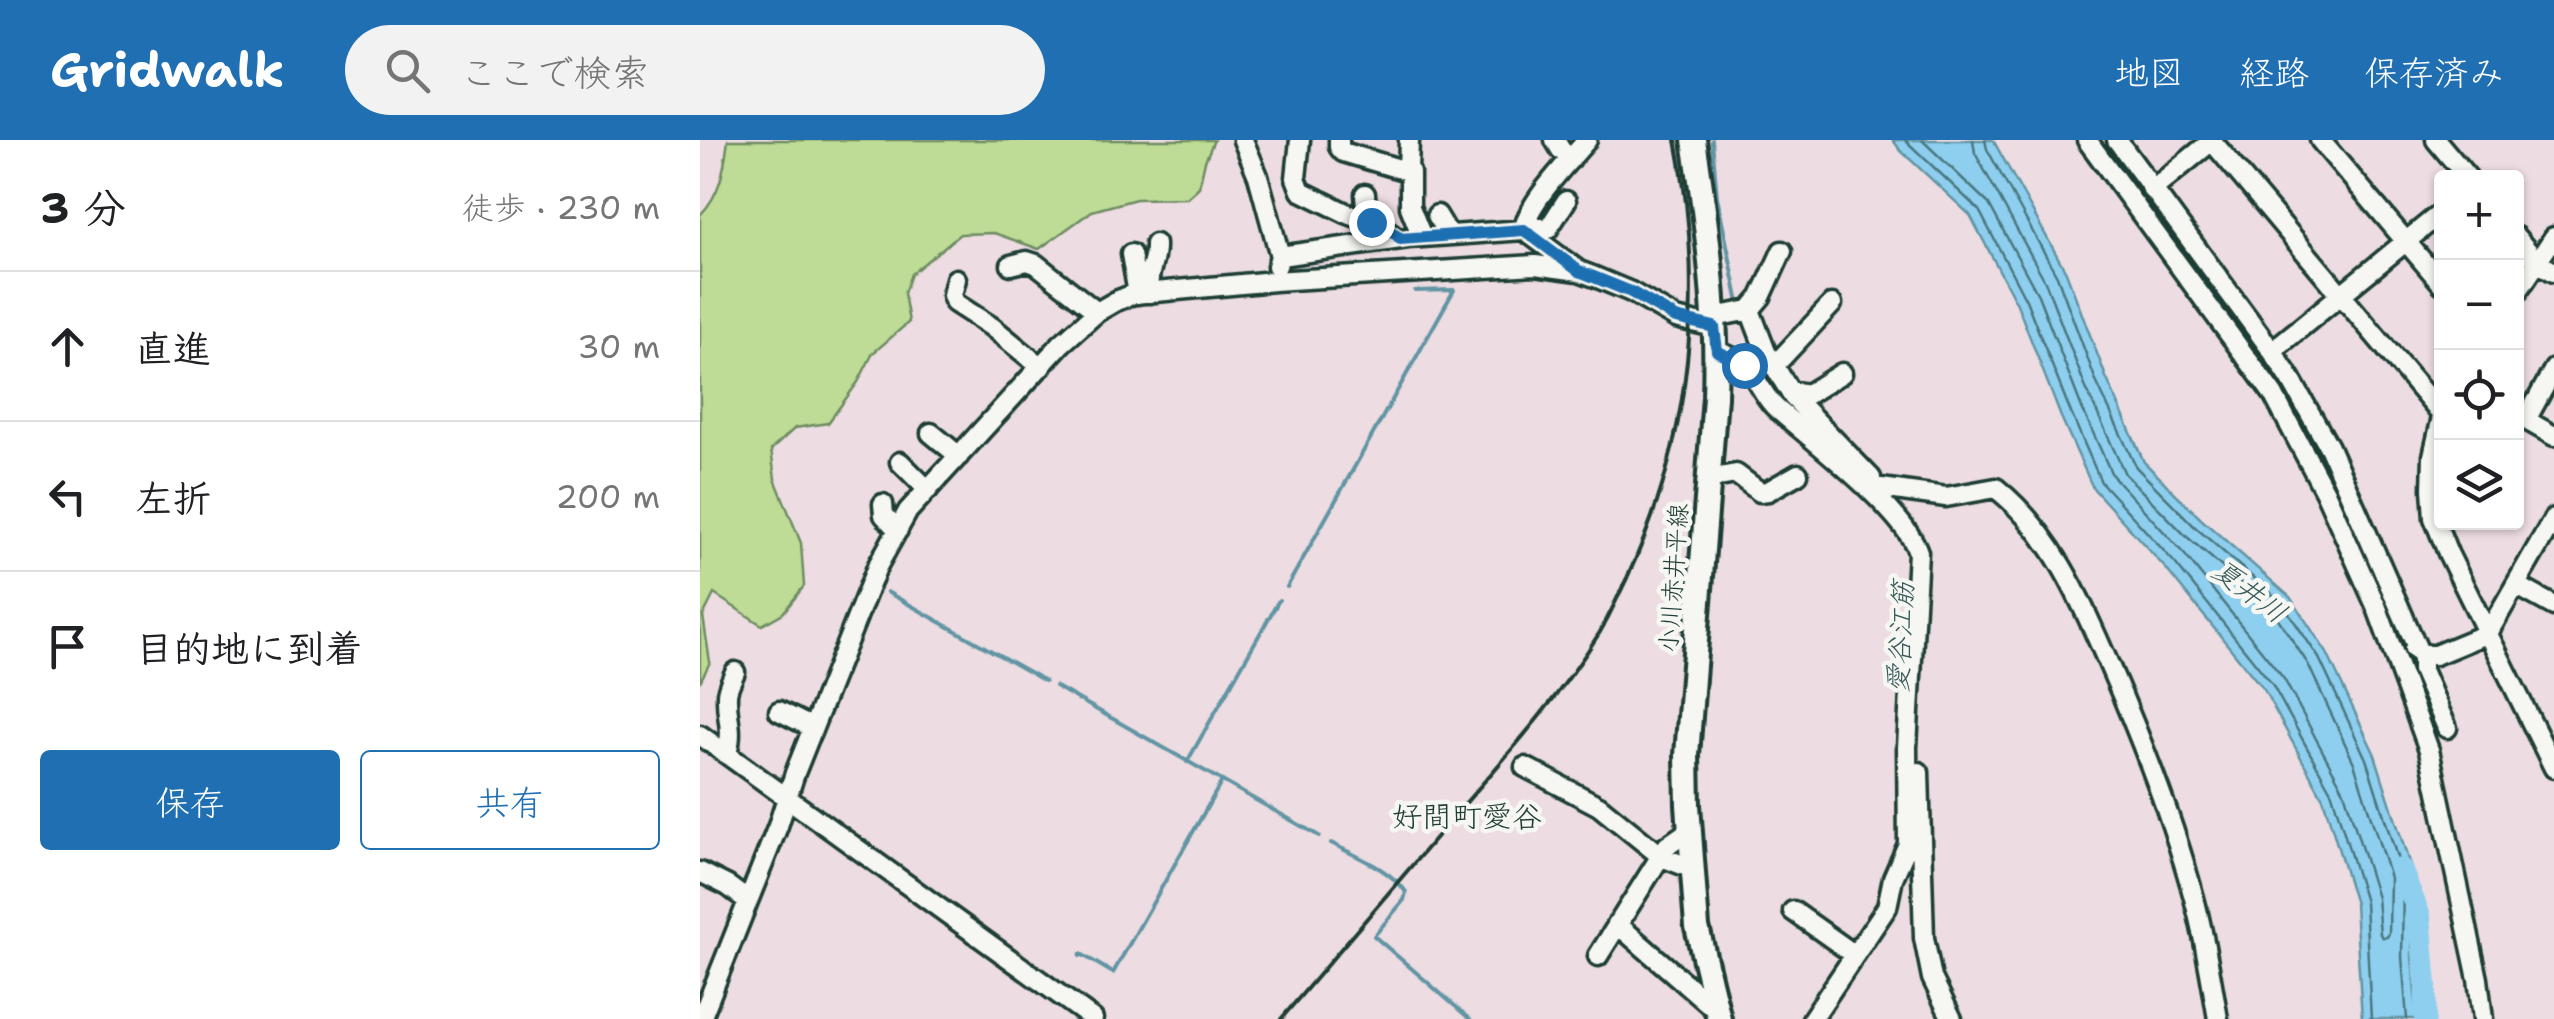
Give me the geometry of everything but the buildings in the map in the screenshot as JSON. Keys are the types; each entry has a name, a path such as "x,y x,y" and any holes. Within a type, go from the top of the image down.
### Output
{"main road":[{"name":"小川赤井平線","path":"1694,140 1715,332 1687,754 1697,927 1720,1016"}],"street":[{"path":"1243,140 1258,176 1280,256 1274,281"},
{"path":"1300,140 1296,178 1301,192 1410,238"},
{"path":"1339,140 1343,152 1408,171"},
{"path":"1408,273 1409,140"},
{"path":"1555,140 1571,159"},
{"path":"1524,226 1554,178 1586,140"},
{"path":"2087,140 2272,394 2325,492 2379,613 2430,750 2483,1019"},
{"path":"2116,140 2272,350 2328,446 2417,652"},
{"path":"2152,190 2212,140 2434,406"},
{"path":"2320,140 2434,275"},
{"path":"2436,140 2461,170"},
{"path":"1365,194 1367,220"},
{"path":"1280,256 1524,226 1548,228 1566,200"},
{"path":"1438,215 1449,235"},
{"path":"2272,350 2434,219"},
{"path":"1524,226 1579,271"},
{"path":"2524,287 2546,267 2554,236"},
{"path":"1144,294 1156,244"},
{"path":"2524,245 2546,267"},
{"path":"1715,332 1750,310 1761,297 1782,251"},
{"path":"1131,254 1144,294"},
{"path":"1011,266 1032,262 1101,310"},
{"path":"701,1019 877,567 908,512 1060,344 1116,301 1144,294 1274,281 1535,266 1579,271 1631,292 1676,318 1715,332 1750,370 1772,404 1873,494 1912,537 1918,552 1908,731 1909,837 1887,907 1812,1019"},
{"path":"1069,271 1077,286 1101,310"},
{"path":"956,279 952,295 955,303 1041,366"},
{"path":"1774,366 1832,304"},
{"path":"1750,310 1766,352 1790,391 1920,530 1928,548 1918,785 1924,938 1932,978 1952,1019"},
{"path":"2524,413 2554,369"},
{"path":"1790,391 1808,394 1842,373"},
{"path":"2524,419 2554,436"},
{"path":"931,432 959,456"},
{"path":"2436,440 2432,456 2434,518 2448,553 2548,746 2554,768"},
{"path":"900,462 928,490"},
{"path":"1708,479 1736,474 1760,492 1798,474"},
{"path":"1881,488 1946,496 1996,488 2030,520 2054,551 2156,775 2194,899 2218,1019"},
{"path":"883,504 884,515 898,530"},
{"path":"2417,652 2435,655 2488,633 2554,518"},
{"path":"2516,586 2554,606"},
{"path":"2379,613 2422,659 2422,670 2447,728"},
{"path":"726,754 731,738 727,694 735,672"},
{"path":"779,711 813,728"},
{"path":"700,734 1093,1019"},
{"path":"1525,768 1599,806 1662,858 1693,869"},
{"path":"1598,956 1667,846 1690,830"},
{"path":"700,872 748,901"},
{"path":"1793,911 1855,955"},
{"path":"1617,924 1720,1016"}],"green space":[{"path":"728,140 1214,140 1199,187 1187,198 1136,199 1092,211 1039,249 994,233 960,234 911,274 904,293 909,322 873,353 858,382 828,423 795,428 771,450 775,479 801,543 804,586 783,613 762,625 714,594 703,616 710,662 700,682 700,215 717,190"}],"water":[{"path":"1893,140 1993,140 2066,272 2144,462 2201,519 2290,597 2327,653 2375,755 2413,875 2412,957 2417,1019 2362,1019 2355,904 2323,798 2264,690 2167,570 2093,488 2017,304 1970,215"}],"waterway":[{"name":"愛谷江筋","path":"1712,140 1717,197 1740,308"},
{"path":"1287,587 1454,290 1415,291"},
{"name":"愛谷江筋","path":"1743,317 1756,350"},
{"path":"887,592 1045,681"},
{"path":"1187,762 1279,600"},
{"path":"1055,686 1319,836"},
{"path":"1080,956 1113,973 1222,781"},
{"path":"1331,843 1382,870 1406,892 1404,900 1374,936 1470,1019"},
{"name":"夏井川","path":"2401,869 2420,916 2425,1019"}],"railway":[{"path":"1281,1019 1547,706 1600,632 1627,578 1666,473 1687,363 1690,252 1676,140"}],"district":[{"name":"好間町愛谷","path":"1467,817"}],"route":[{"path":"1371,222 1400,239 1524,230 1579,271 1631,292 1676,318 1714,327 1717,351 1744,365"}]}
